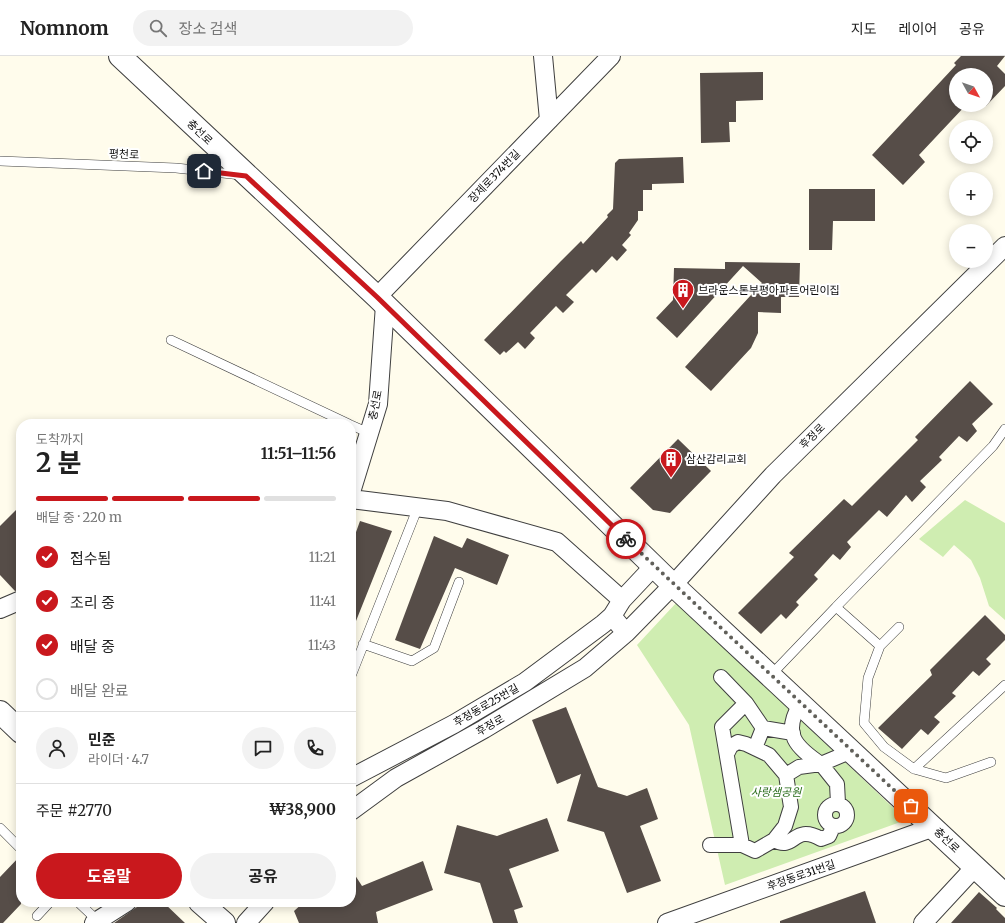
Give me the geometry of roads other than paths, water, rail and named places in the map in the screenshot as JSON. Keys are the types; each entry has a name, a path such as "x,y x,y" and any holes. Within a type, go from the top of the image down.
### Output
{"street":[{"name":"충선로","path":"120,56 246,176 381,301 673,585 934,827 1005,895"},
{"path":"543,56 549,120"},
{"name":"장제로374번길","path":"381,301 549,120 611,56"},
{"name":"후정로","path":"356,807 396,778 484,729 585,668 626,633 673,585 773,475 1005,246"},
{"name":"충선로","path":"356,476 378,404 381,301"},
{"path":"356,500 447,511 557,542 622,600"},
{"path":"626,633 612,616 622,600 654,566"},
{"path":"0,609 16,602"},
{"name":"후정동로25번길","path":"356,775 454,724 525,682 612,616"},
{"path":"721,677 746,703 763,728 793,733"},
{"path":"742,845 728,752 722,727 746,703"},
{"path":"774,840 780,844 789,842 802,833 811,833 821,839 829,836 833,827 842,825 847,818 846,808 838,803 837,784 821,764 800,750 793,733 792,717 800,704"},
{"path":"0,712 16,727"},
{"path":"755,748 763,728"},
{"path":"710,845 742,845 755,851 774,840 785,826 791,807 786,775 769,755 738,742 731,746 728,752"},
{"path":"786,775 799,767 821,764 852,751"},
{"name":"후정동로31번길","path":"668,923 934,827"},
{"path":"923,923 975,867"},
{"path":"96,922 119,907"},
{"path":"206,907 224,923"},
{"path":"246,923 260,907"}],"lane":[{"name":"평천로","path":"0,161 176,168 246,176"},
{"name":"충선로","path":"171,340 339,419"},
{"name":"충선로","path":"356,427 369,433"},
{"path":"770,676 993,446 1005,429"},
{"path":"356,663 418,507"},
{"path":"363,644 412,661 434,648 459,582"},
{"path":"836,607 880,646"},
{"path":"899,627 880,646 868,678 864,723 884,747 914,769 946,778 991,762"},
{"path":"914,769 1005,685"},
{"path":"0,830 16,844"},
{"path":"37,916 45,907"},
{"path":"82,907 96,922"}],"place":[{"name":"브라운스톤부평아파트어린이집","path":"683,310"},
{"name":"삼산감리교회","path":"671,478"}],"park label":[{"name":"사랑샘공원","path":"776,792"}]}
